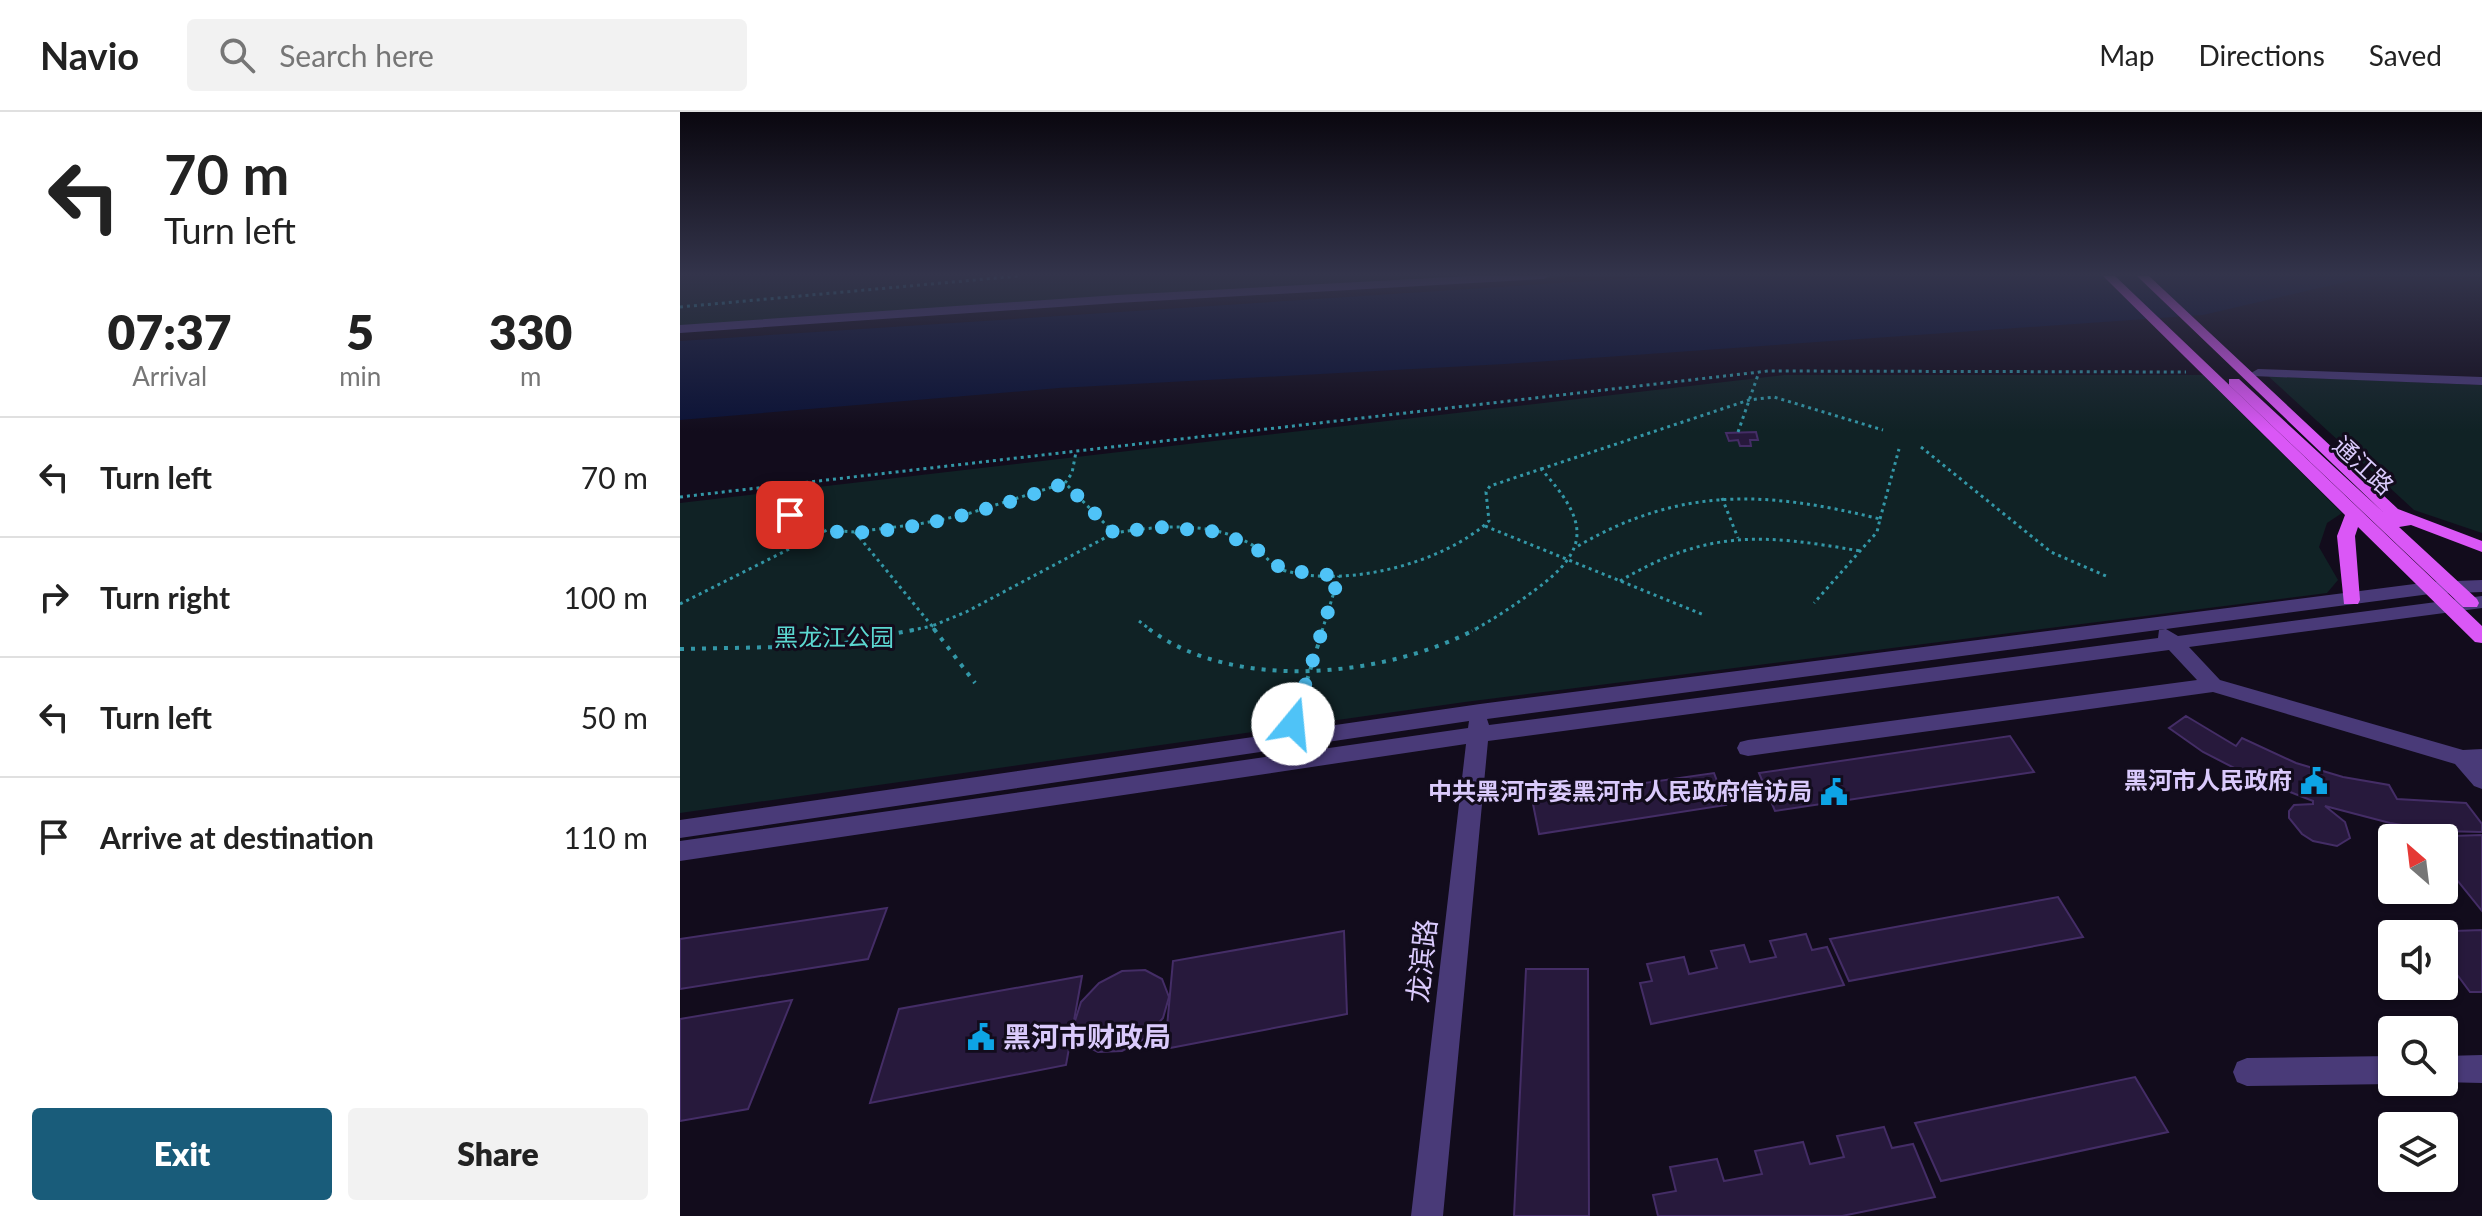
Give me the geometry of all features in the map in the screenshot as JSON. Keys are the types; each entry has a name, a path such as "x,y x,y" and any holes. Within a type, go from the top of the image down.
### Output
{"main road":[{"path":"2157,328 2198,370 2430,588"},
{"name":"通江路","path":"2177,328 2469,595 2482,637"},
{"path":"2201,328 2250,371 2396,513 2469,595"},
{"path":"2396,513 2482,547"},
{"path":"2351,600 2346,536 2354,514"}],"street":[{"path":"680,329 702,328"},
{"path":"2250,371 2482,381"},
{"path":"2165,634 2430,588 2469,595"},
{"path":"680,829 2469,595"},
{"path":"2165,634 2213,685"},
{"path":"1748,748 2213,685 2472,758 2482,780"},
{"path":"680,851 1479,723"},
{"name":"龙滨路","path":"1427,1216 1479,723"},
{"path":"2458,1070 2482,1069"},
{"path":"2247,1072 2378,1070"}],"path":[{"path":"680,497 1759,372 2198,370"},
{"path":"1738,432 1759,372"},
{"path":"680,649 828,646 932,626 966,612 1114,533 1157,527 1216,532 1250,544 1283,570 1339,576 1437,554 1489,521 1486,492 1490,486 1749,400 1774,397 1883,430"},
{"path":"1921,447 2051,552 2106,576"},
{"path":"1814,603 1877,532 1899,449"},
{"path":"773,486 776,500 790,515 827,530 855,532 964,515 1065,483 1072,473 1076,451"},
{"path":"1541,469 1569,506 1578,546"},
{"path":"1065,483 1114,533"},
{"path":"1139,621 1157,638 1207,660 1255,669 1310,670 1426,649 1460,636 1507,611 1568,561 1578,546 1626,519 1692,500 1722,498 1811,503 1880,519"},
{"path":"1722,498 1738,538"},
{"path":"1485,526 1704,615"},
{"path":"680,604 827,530"},
{"path":"855,532 975,683"},
{"path":"1620,581 1653,559 1688,545 1738,538 1860,551"},
{"path":"1293,724 1339,576"}],"green space":[{"path":"680,328 730,328 680,331"},
{"name":"黑龙江公园","path":"1784,375 2203,375 2342,513 2327,523 2319,547 2338,580 2327,593 1465,702 680,813 680,503"},
{"path":"2268,376 2482,385 2482,533 2414,510"}],"water":[{"path":"884,328 2025,328 1505,364 1059,388 680,420 680,341"}],"building":[{"path":"1756,432 1758,440 1750,440 1751,446 1740,446 1738,440 1729,441 1726,433"},
{"name":"黑河市人民政府","path":"2186,716 2236,746 2242,738 2296,763 2343,777 2389,785 2397,799 2466,803 2482,824 2482,832 2458,831 2458,824 2390,823 2325,806 2345,822 2350,838 2337,846 2313,841 2302,834 2289,818 2289,811 2294,805 2313,804 2313,801 2252,777 2203,752 2169,728"},
{"name":"中共黑河市委黑河市人民政府信访局","path":"2010,736 2034,772 1775,811 1759,773"},
{"path":"1714,773 1726,805 1539,834 1532,799"},
{"path":"2482,835 2482,911 2458,881 2458,836"},
{"path":"2058,897 2083,937 1849,981 1830,939"},
{"path":"887,908 868,959 680,989 680,939"},
{"path":"2482,930 2482,992 2470,992 2458,976 2458,931"},
{"name":"黑河市财政局","path":"1344,931 1347,1014 1165,1049 1173,961"},
{"path":"1806,934 1812,950 1827,947 1844,985 1651,1024 1640,983 1652,981 1647,964 1684,957 1689,974 1717,968 1711,951 1744,945 1750,962 1776,957 1770,941"},
{"path":"1526,969 1588,969 1589,1216 1514,1216"},
{"name":"黑河市财政局","path":"1145,970 1162,979 1169,997 1163,1018 1146,1038 1122,1051 1098,1052 1080,1043 1074,1024 1081,1002 1099,983 1122,971"},
{"name":"黑河市财政局","path":"1082,976 1066,1065 870,1103 899,1009"},
{"path":"792,1000 748,1109 680,1121 680,1019"},
{"path":"2135,1077 2168,1132 1941,1181 1915,1123"},
{"path":"1884,1127 1892,1148 1913,1144 1935,1197 1842,1216 1658,1216 1653,1195 1676,1191 1670,1167 1717,1159 1724,1181 1762,1174 1755,1151 1803,1142 1810,1164 1844,1157 1837,1136"}],"place":[{"name":"黑河市人民政府","path":"2314,781"},
{"name":"中共黑河市委黑河市人民政府信访局","path":"1834,792"},
{"name":"黑河市财政局","path":"981,1037"}],"route":[{"path":"790,515 827,530 855,532 882,529 964,515 1065,483 1114,533 1157,527 1194,528 1227,534 1250,544 1283,570 1339,576 1293,724"}]}
